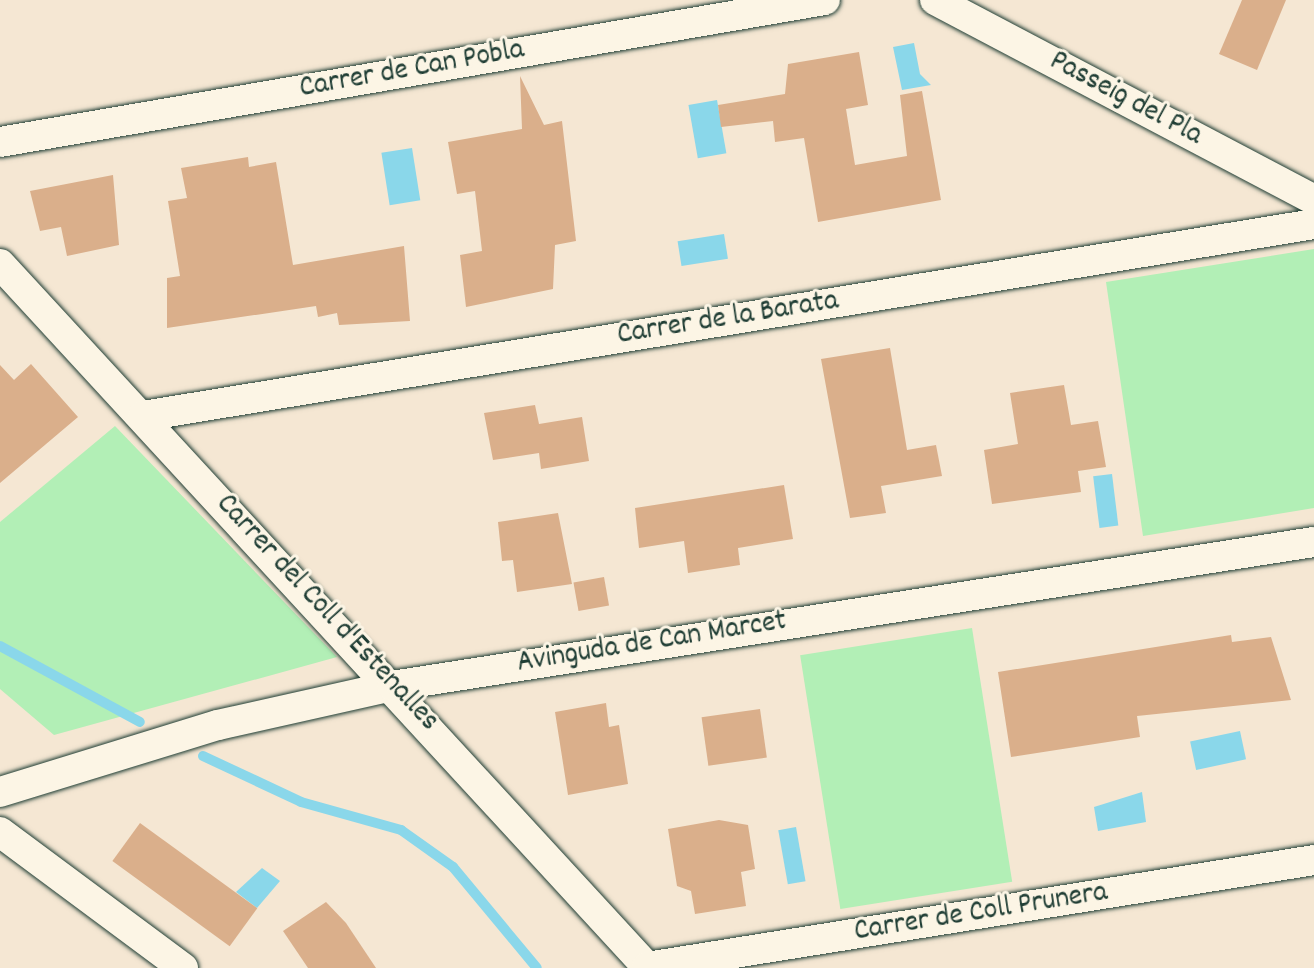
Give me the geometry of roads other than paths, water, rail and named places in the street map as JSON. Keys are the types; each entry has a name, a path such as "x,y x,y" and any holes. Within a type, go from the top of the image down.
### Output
{"street":[{"name":"Carrer de Can Pobla","path":"0,142 825,0"},
{"name":"Passeig del Pla","path":"935,0 1314,200"},
{"name":"Carrer de la Barata","path":"143,416 1314,224"},
{"name":"Carrer del Coll d'Estenalles","path":"0,264 392,686 648,968"},
{"name":"Avinguda de Can Marcet","path":"0,792 218,725 392,686 1314,542"},
{"path":"0,832 183,968"},
{"name":"Carrer de Coll Prunera","path":"648,968 1314,860"}],"water":[{"path":"914,43 920,74 931,85 902,90 893,47"},
{"path":"717,100 726,153 698,158 688,105"},
{"path":"412,148 420,200 390,205 381,153"},
{"path":"724,234 728,259 681,266 678,241"},
{"path":"1112,474 1118,526 1099,528 1093,476"},
{"path":"1240,731 1246,759 1196,770 1190,742"},
{"path":"1142,792 1146,822 1098,831 1094,807"},
{"path":"796,827 806,881 788,884 778,830"},
{"path":"262,868 280,881 257,908 236,892"}],"waterway":[{"path":"0,646 140,722"},
{"path":"203,756 301,802 401,830 453,867 537,968"}]}
